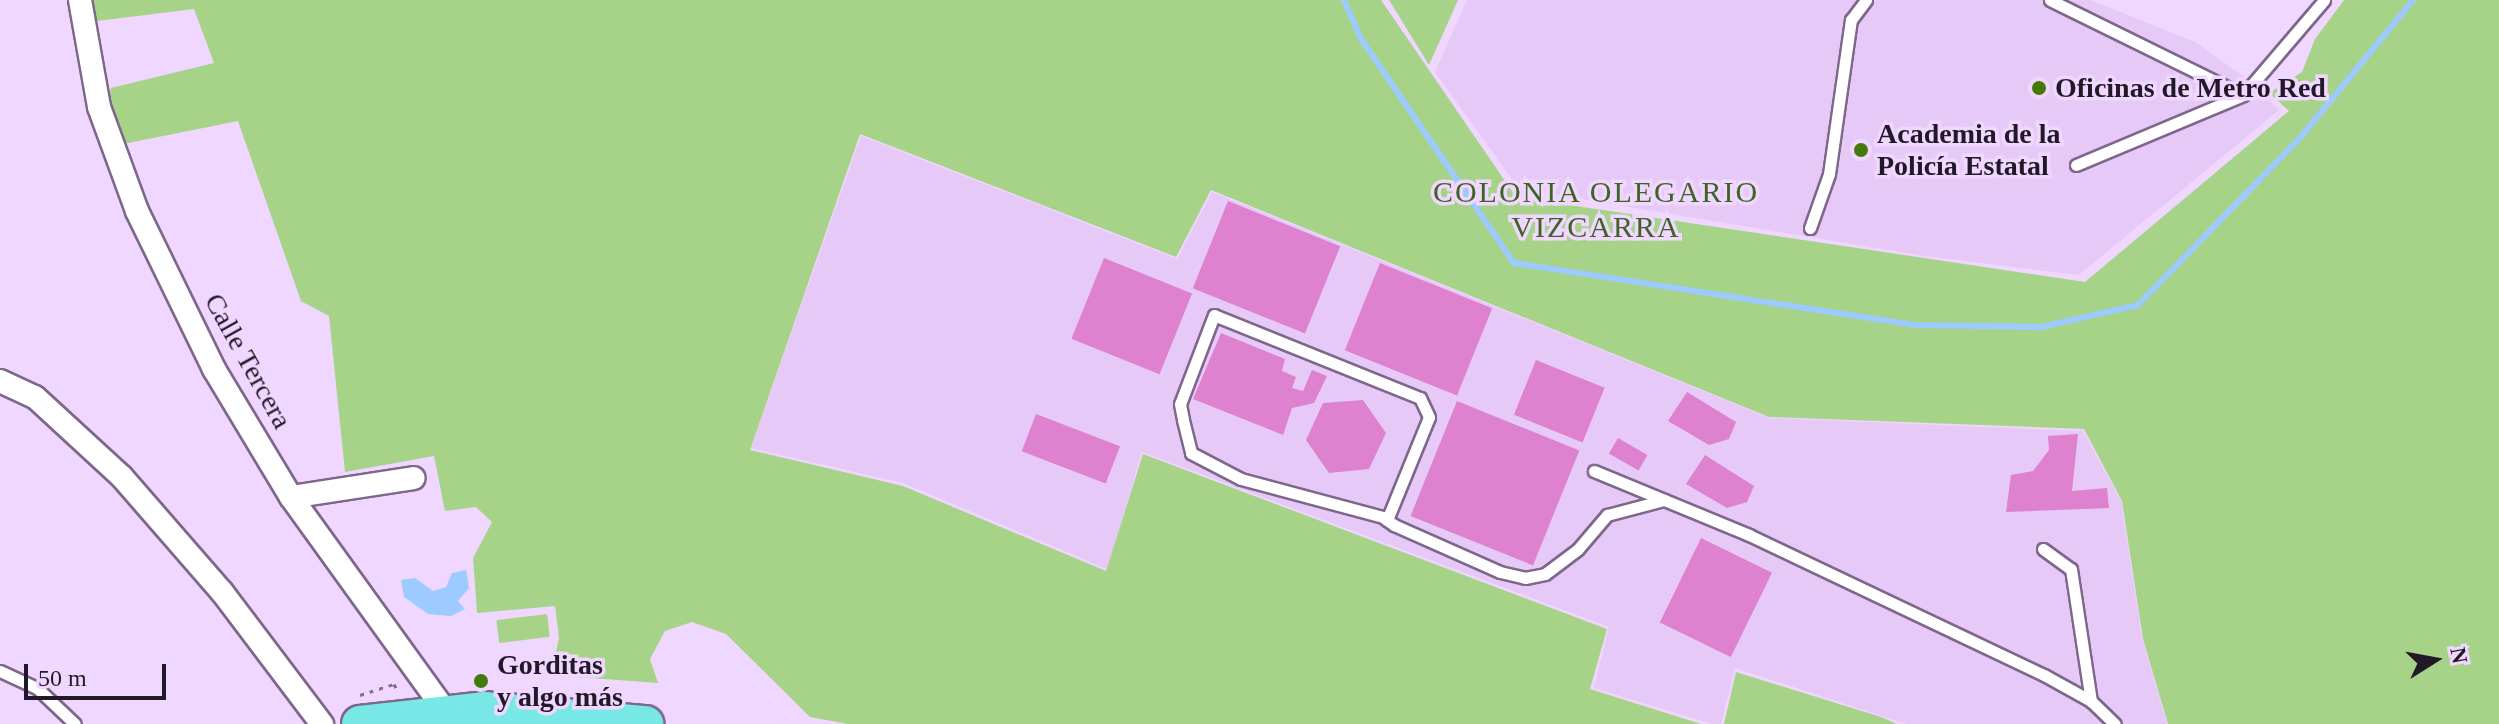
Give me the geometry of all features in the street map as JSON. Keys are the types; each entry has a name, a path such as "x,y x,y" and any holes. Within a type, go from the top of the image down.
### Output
{"main road":[{"path":"354,711 446,712 645,724"}],"street":[{"name":"Calle Tercera","path":"80,0 99,107 137,211 214,369 291,497 446,712"},
{"path":"0,381 35,397 122,477 222,592 322,724"},
{"path":"291,497 414,478"}],"lane":[{"path":"1810,228 1829,174 1851,20 1866,0"},
{"path":"2050,0 2224,80 2243,95"},
{"path":"2076,165 2243,95 2324,0"},
{"path":"1387,520 1429,417 1420,398 1214,315 1180,404 1191,453 1241,479 1387,520 1525,578 1545,574 1578,549 1607,515 1664,500"},
{"path":"1594,471 1749,535 2091,701 2115,724"},
{"path":"2043,549 2071,569 2091,701"},
{"path":"0,671 37,688 75,724"}],"path":[{"path":"354,711 394,684"}],"shaded area":[{"name":"Academia de la Policía Estatal","path":"1467,0 2091,0 2195,42 2253,83 2279,110 2079,275 1925,256 1519,189 1435,72"},
{"path":"861,136 1177,259 1212,192 1769,418 2083,431 2121,501 2142,639 2167,724 1906,724 1735,668 1721,724 1712,724 1594,688 1609,627 1142,452 1107,569 903,483 751,448"}],"green space":[{"path":"93,0 1381,0 1516,197 2085,282 2289,111 2269,93 2302,72 2315,39 2344,0 2499,0 2499,724 2168,724 2143,639 2122,501 2084,429 1769,417 1211,190 1176,257 860,134 750,450 903,486 1106,571 1143,454 1607,629 1590,689 1701,724 848,724 810,717 726,634 692,622 665,631 650,659 658,683 551,675 559,638 555,606 477,613 473,558 492,522 476,507 445,511 434,456 345,472 329,316 301,301 238,121 123,144 108,109 111,88 214,63 194,9 97,21"},
{"path":"1389,0 1458,0 1429,65"},
{"path":"547,614 550,637 499,643 496,620"},
{"path":"1736,672 1881,717 1897,724 1724,724"}],"water":[{"path":"466,570 469,588 458,601 465,609 451,616 428,614 404,597 401,580 415,578 433,591 446,587 452,573"}],"building":[{"path":"1228,201 1340,246 1305,333 1193,288"},
{"path":"1104,258 1192,294 1159,374 1071,339"},
{"path":"1380,263 1492,308 1457,395 1345,350"},
{"path":"1221,333 1285,359 1282,371 1296,377 1292,388 1303,391 1312,370 1327,376 1314,403 1292,408 1283,435 1193,399"},
{"path":"1536,360 1605,388 1583,442 1514,415"},
{"path":"1687,392 1736,422 1729,439 1709,445 1668,421"},
{"path":"1363,400 1386,433 1369,469 1329,473 1306,440 1323,403"},
{"path":"1457,401 1579,450 1533,565 1411,516"},
{"path":"1036,414 1120,446 1106,484 1022,451"},
{"path":"2078,434 2072,491 2107,488 2109,508 2006,512 2011,475 2033,471 2049,450 2048,436"},
{"path":"1618,438 1647,455 1638,471 1609,454"},
{"path":"1705,455 1754,486 1747,502 1727,508 1686,484"},
{"path":"1701,538 1772,573 1731,657 1660,622"}],"waterway":[{"path":"1344,0 1361,39 1514,263 1915,325 2041,327 2138,305 2299,139 2413,0"}],"place":[{"name":"Oficinas de Metro Red","path":"2039,88"},
{"name":"Academia de la Policía Estatal","path":"1861,150"},
{"name":"Gorditas y algo más","path":"481,681"}],"district":[{"name":"COLONIA OLEGARIO VIZCARRA","path":"1596,209"}]}
